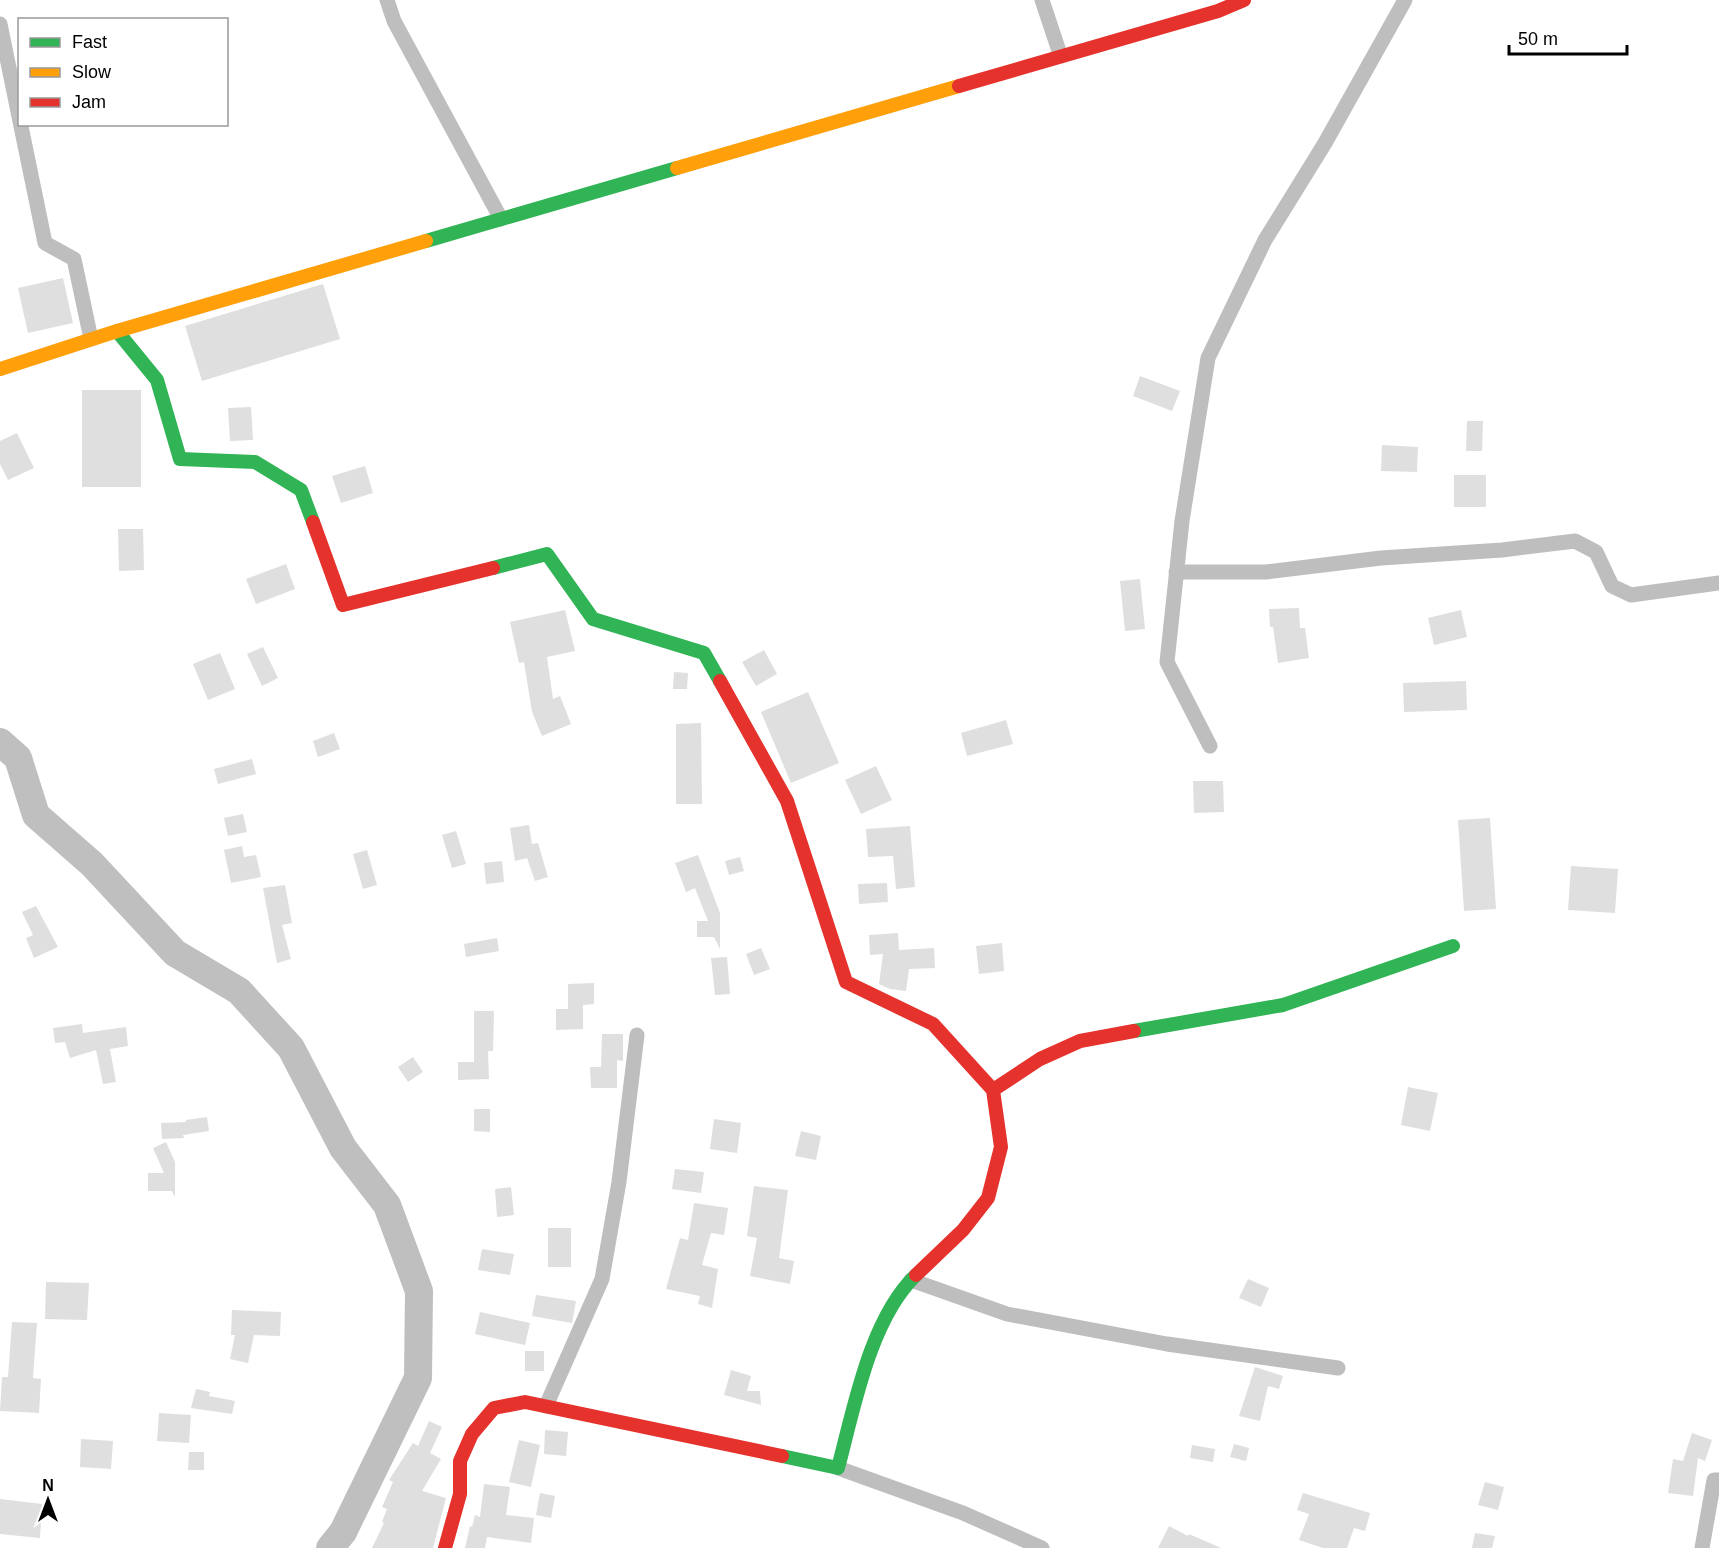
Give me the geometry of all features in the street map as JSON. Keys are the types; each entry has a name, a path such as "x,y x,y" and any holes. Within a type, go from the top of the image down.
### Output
{"street":[{"path":"387,0 394,21 501,219"},
{"path":"1042,0 1060,54"},
{"path":"0,369 117,331 1060,54 1218,11 1244,0"},
{"path":"1210,746 1167,662 1182,521 1208,358 1265,240 1325,143 1405,0"},
{"path":"0,24 18,112"},
{"path":"21,126 45,243 74,259 91,339"},
{"path":"117,331 157,380 180,459 255,462 301,490 343,605 547,554 593,620 704,654 787,801 846,982 933,1024 993,1090 1001,1147 988,1198 963,1230 911,1280 884,1320 858,1393 838,1468"},
{"path":"1176,572 1266,572 1381,558 1502,550 1575,541 1596,552 1612,586 1631,595 1719,583"},
{"path":"993,1090 1040,1059 1080,1041 1283,1005 1453,946"},
{"path":"546,1406 602,1279 620,1171 637,1035"},
{"path":"911,1280 1007,1314 1167,1344 1338,1368"},
{"path":"445,1548 454,1525 460,1492 459,1465 482,1418 493,1408 509,1403 525,1402 838,1468 963,1513 1042,1548"},
{"path":"1702,1548 1714,1480 1719,1480"}],"building":[{"path":"63,278 73,323 28,333 18,288"},
{"path":"323,284 340,339 202,381 185,326"},
{"path":"1140,376 1180,391 1172,411 1133,396"},
{"path":"82,390 141,390 141,487 82,487"},
{"path":"251,407 253,440 230,441 228,408"},
{"path":"1467,421 1483,421 1482,451 1466,451"},
{"path":"17,433 34,468 8,480 0,464 0,441"},
{"path":"1382,445 1418,447 1417,472 1381,471"},
{"path":"365,466 373,493 341,503 332,476"},
{"path":"1454,475 1486,475 1486,507 1454,507"},
{"path":"118,529 143,529 144,570 119,571"},
{"path":"286,564 295,589 256,604 246,579"},
{"path":"1140,579 1145,629 1125,631 1120,581"},
{"path":"1299,608 1300,628 1305,628 1309,658 1278,663 1273,627 1270,627 1269,609"},
{"path":"565,610 575,651 547,657 553,699 560,696 571,724 542,736 532,712 524,662 519,663 510,622"},
{"path":"1461,610 1467,637 1434,645 1428,618"},
{"path":"263,647 278,678 262,686 247,654"},
{"path":"764,650 777,674 756,686 742,662"},
{"path":"220,653 235,689 208,700 193,664"},
{"path":"674,672 688,673 687,689 673,689"},
{"path":"1466,681 1467,710 1404,712 1403,683"},
{"path":"808,692 839,763 791,783 761,712"},
{"path":"1006,720 1013,744 967,756 961,733"},
{"path":"701,723 702,804 676,804 676,724"},
{"path":"334,733 340,749 318,757 313,741"},
{"path":"252,759 256,774 218,784 214,769"},
{"path":"876,766 892,800 861,814 845,780"},
{"path":"1193,781 1223,781 1224,812 1194,813"},
{"path":"243,814 247,832 228,836 224,818"},
{"path":"1490,818 1496,909 1464,911 1458,820"},
{"path":"529,825 532,844 538,843 548,877 535,881 527,858 515,861 510,828"},
{"path":"910,826 915,887 896,889 893,856 868,857 866,829"},
{"path":"456,831 466,864 452,868 442,835"},
{"path":"242,846 244,857 256,855 261,877 231,883 224,850"},
{"path":"367,850 377,885 363,889 353,854"},
{"path":"698,855 720,913 720,949 714,937 697,937 697,921 708,921 695,888 686,892 675,863"},
{"path":"740,857 744,871 729,875 725,861"},
{"path":"502,861 504,882 486,884 484,863"},
{"path":"1571,866 1618,869 1615,913 1568,910"},
{"path":"887,883 888,902 859,904 858,884"},
{"path":"285,885 292,923 282,925 291,959 277,963 263,888"},
{"path":"36,906 58,947 34,958 26,938 33,935 22,912"},
{"path":"898,933 899,950 934,948 935,968 909,969 906,991 890,989 879,984 883,954 870,955 869,935"},
{"path":"497,938 499,951 466,957 464,944"},
{"path":"1002,943 1004,971 979,974 976,946"},
{"path":"761,948 770,969 754,975 746,954"},
{"path":"727,957 730,994 715,995 711,958"},
{"path":"594,983 594,1004 583,1005 583,1029 556,1030 556,1009 568,1009 568,984"},
{"path":"474,1011 494,1011 493,1051 488,1051 489,1079 458,1080 458,1062 474,1062"},
{"path":"82,1024 83,1033 126,1027 128,1046 110,1049 116,1082 103,1084 96,1050 70,1058 65,1042 55,1043 53,1028"},
{"path":"602,1034 623,1034 623,1061 617,1060 617,1088 591,1088 590,1067 601,1067"},
{"path":"413,1057 423,1072 408,1082 398,1067"},
{"path":"1408,1087 1438,1093 1430,1131 1401,1125"},
{"path":"474,1109 490,1109 490,1132 474,1131"},
{"path":"207,1117 209,1131 183,1135 184,1138 162,1139 161,1123 186,1122 186,1120"},
{"path":"714,1119 741,1123 737,1153 710,1149"},
{"path":"801,1131 821,1136 816,1160 795,1156"},
{"path":"166,1142 175,1162 175,1197 172,1191 148,1191 148,1173 164,1173 153,1148"},
{"path":"675,1169 704,1172 701,1193 672,1189"},
{"path":"754,1186 788,1190 779,1258 794,1261 790,1284 750,1276 757,1238 747,1236"},
{"path":"511,1187 514,1215 497,1217 495,1189"},
{"path":"694,1203 728,1208 724,1235 711,1233 702,1265 718,1269 712,1308 698,1304 700,1296 666,1289 680,1238 688,1240"},
{"path":"548,1228 571,1228 571,1267 548,1267"},
{"path":"482,1249 514,1254 510,1275 478,1270"},
{"path":"1248,1279 1269,1288 1261,1307 1239,1298"},
{"path":"46,1282 89,1283 87,1320 45,1319"},
{"path":"536,1295 576,1301 572,1323 532,1316"},
{"path":"232,1310 281,1312 280,1336 254,1335 248,1363 230,1359 235,1335 231,1335"},
{"path":"480,1312 530,1323 525,1345 475,1334"},
{"path":"12,1322 37,1323 33,1378 41,1379 39,1413 0,1411 2,1377 8,1377"},
{"path":"525,1351 544,1351 544,1371 525,1371"},
{"path":"1255,1367 1283,1376 1279,1389 1268,1386 1260,1421 1239,1416"},
{"path":"731,1370 751,1376 747,1391 760,1391 761,1405 724,1395"},
{"path":"196,1389 210,1392 209,1396 235,1401 232,1414 191,1408"},
{"path":"159,1413 191,1415 189,1443 157,1441"},
{"path":"429,1421 442,1427 430,1453 441,1459 422,1491 446,1498 433,1548 372,1548 384,1523 382,1522 387,1509 382,1507 393,1482 389,1480 413,1443 418,1446"},
{"path":"545,1430 568,1432 566,1456 544,1454"},
{"path":"1692,1433 1712,1440 1705,1461 1698,1458 1693,1496 1668,1493 1673,1459 1683,1461"},
{"path":"81,1439 113,1441 111,1469 80,1467"},
{"path":"519,1440 540,1445 531,1487 509,1482"},
{"path":"1234,1444 1249,1448 1246,1461 1230,1457"},
{"path":"1192,1445 1215,1449 1213,1462 1190,1458"},
{"path":"189,1452 204,1452 204,1470 188,1470"},
{"path":"1485,1482 1504,1487 1498,1510 1478,1505"},
{"path":"484,1484 510,1487 506,1515 534,1518 531,1543 487,1537 485,1548 465,1548 475,1515 480,1517"},
{"path":"540,1493 555,1496 551,1518 536,1515"},
{"path":"1303,1493 1370,1513 1365,1531 1354,1528 1347,1548 1323,1548 1299,1540 1309,1514 1297,1510"},
{"path":"0,1499 42,1504 40,1538 0,1534"},
{"path":"1169,1526 1188,1536 1189,1534 1221,1548 1158,1548"},
{"path":"1475,1533 1495,1536 1492,1548 1472,1548"}],"waterway":[{"path":"0,742 18,758 36,815 92,864 175,953 239,991 291,1048 343,1148 387,1205 419,1291 418,1378 343,1532 330,1548"}],"traffic: fast":[{"path":"426,241 677,168"},
{"path":"117,331 157,380 180,459 255,462 301,490 313,522"},
{"path":"493,568 547,554 593,619 704,653 720,681"},
{"path":"1134,1031 1283,1005 1453,946"},
{"path":"782,1456 838,1468 858,1392 875,1340 900,1293 916,1275"}],"traffic: slow":[{"path":"677,168 959,86"},
{"path":"0,369 117,331 426,241"}],"traffic: jam":[{"path":"959,86 1218,11 1244,0"},
{"path":"313,522 343,605 493,568"},
{"path":"720,681 787,801 846,982 933,1024 993,1090"},
{"path":"916,1275 963,1230 988,1198 1001,1147 993,1090 1040,1059 1080,1041 1134,1031"},
{"path":"445,1548 460,1494 460,1461 472,1434 494,1408 525,1402 782,1456"}]}
